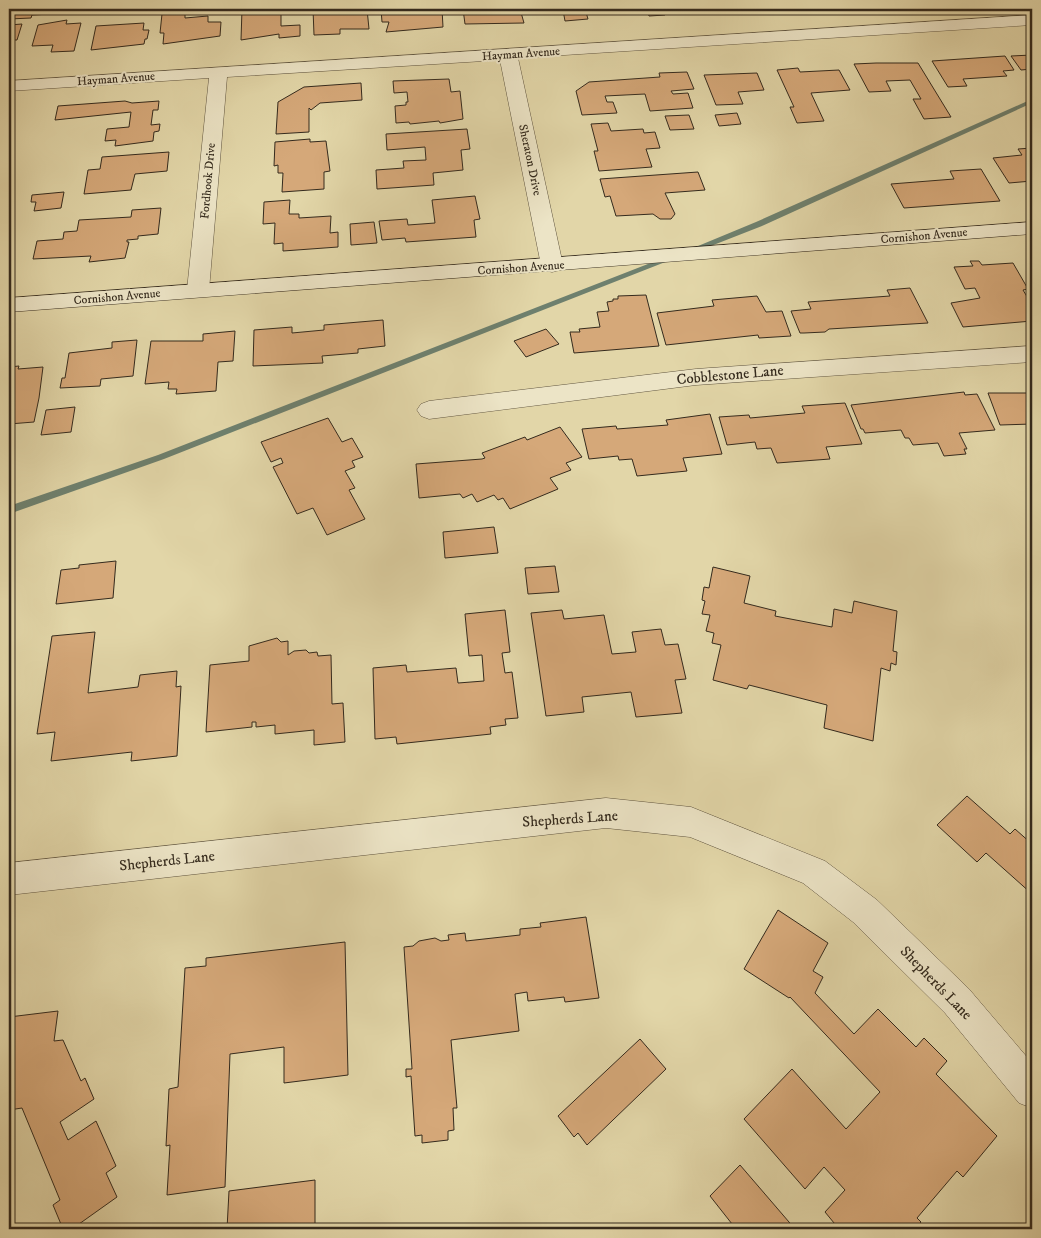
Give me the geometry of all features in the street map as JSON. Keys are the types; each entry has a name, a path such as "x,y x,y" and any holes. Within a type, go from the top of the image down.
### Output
{"street":[{"name":"Hayman Avenue","path":"9,86 1032,20"},
{"name":"Sheraton Drive","path":"508,55 552,266"},
{"name":"Fordhook Drive","path":"198,290 219,72"},
{"name":"Cornishon Avenue","path":"9,305 552,266 1032,228"},
{"name":"Cobblestone Lane","path":"429,410 696,377 1032,354"},
{"name":"Shepherds Lane","path":"9,879 606,813 691,822 814,872 865,911 957,1001 1032,1090"}],"building":[{"path":"9,9 34,9 31,18 9,19"},
{"path":"34,9 54,9 52,14 32,15"},
{"path":"160,9 179,9 178,14 185,14 185,18 208,16 208,22 221,22 220,36 163,44 164,33 160,33 162,14 160,14"},
{"path":"203,9 230,9 230,12 203,13"},
{"path":"242,9 263,9 263,12 281,11 281,26 300,25 300,36 279,38 279,34 241,40"},
{"path":"313,9 367,9 369,29 340,29 340,34 314,35"},
{"path":"381,9 442,9 443,27 386,32 389,22 382,22"},
{"path":"463,9 520,9 524,23 465,24"},
{"path":"529,9 585,9 588,19 565,21 563,10 530,13"},
{"path":"613,9 663,9 665,15 649,16 648,13 615,14"},
{"path":"709,9 733,9 734,11 710,12"},
{"path":"67,20 66,24 81,23 74,51 51,52 53,45 32,46 38,25"},
{"path":"144,23 143,30 149,30 144,44 91,50 96,26"},
{"path":"22,24 17,40 13,40 9,48 9,25"},
{"path":"1032,55 1032,69 1021,70 1011,56"},
{"path":"1005,56 1014,70 1003,71 1007,76 963,79 967,86 948,87 932,61"},
{"path":"918,63 951,117 924,119 913,99 921,99 910,80 886,81 891,91 869,92 854,64"},
{"path":"798,68 800,72 839,70 850,90 811,93 824,121 797,123 790,107 794,107 777,70"},
{"path":"687,72 694,89 671,91 673,94 688,93 693,108 650,111 645,94 605,96 607,102 613,102 617,113 582,115 576,91 589,82 660,77 659,73"},
{"path":"757,73 764,90 738,92 743,104 716,105 704,75"},
{"path":"449,79 451,92 460,91 463,119 440,123 439,121 410,124 409,122 396,123 395,106 406,105 406,102 408,102 407,92 394,93 393,81"},
{"path":"361,83 362,100 320,103 311,110 309,108 309,132 276,134 278,102 304,87"},
{"path":"125,101 132,103 159,101 158,110 153,110 151,125 160,124 159,131 154,132 153,141 115,146 116,140 105,141 107,129 129,127 131,112 55,120 58,106"},
{"path":"737,113 741,124 719,126 715,115"},
{"path":"689,115 694,129 670,130 665,116"},
{"path":"608,123 611,131 643,129 644,133 655,132 660,148 646,149 652,167 599,171 594,151 598,151 591,124"},
{"path":"467,129 470,149 461,150 463,170 433,173 434,185 377,189 376,170 404,168 403,161 426,160 425,147 387,150 386,134"},
{"path":"310,139 310,142 326,141 330,171 324,172 324,189 282,192 283,173 278,173 278,165 274,166 275,142"},
{"path":"1032,148 1032,181 1009,183 993,158 1022,155 1018,149"},
{"path":"169,152 167,171 135,174 131,190 84,194 88,170 100,169 102,157"},
{"path":"981,169 1000,201 904,208 891,184 954,179 950,171"},
{"path":"698,172 705,190 665,193 675,214 671,219 660,219 653,214 616,216 610,196 605,197 600,179"},
{"path":"64,192 61,208 34,211 36,202 31,202 32,195"},
{"path":"475,196 480,219 474,220 476,237 406,242 405,238 382,240 379,221 407,219 408,225 435,223 432,200"},
{"path":"290,200 289,214 299,214 299,218 331,216 330,233 338,232 338,247 283,251 283,243 274,244 275,223 263,224 264,202"},
{"path":"161,208 158,234 138,236 138,239 127,240 129,242 125,258 89,262 91,256 33,259 37,241 63,239 64,232 77,231 79,220 131,217 132,210"},
{"path":"374,222 377,243 351,245 350,224"},
{"path":"970,261 979,261 982,265 1013,263 1028,289 1023,290 1032,305 1032,321 963,327 951,303 980,298 975,288 965,289 954,267 973,266"},
{"path":"910,288 928,323 829,329 825,332 800,333 791,311 811,309 808,302 890,296 887,290"},
{"path":"646,295 659,346 574,353 570,332 580,332 579,329 600,327 597,312 609,311 607,302 618,299 618,296"},
{"path":"757,296 766,312 782,311 791,336 759,338 758,335 666,345 657,313 714,306 712,300"},
{"path":"383,320 385,346 358,349 358,353 322,356 323,363 253,366 254,330 292,327 292,333 324,330 324,325"},
{"path":"546,329 559,344 526,357 514,341"},
{"path":"235,331 233,361 218,362 216,391 176,394 177,389 168,389 169,382 145,384 151,341 203,341 203,334"},
{"path":"137,340 133,376 101,379 100,386 60,388 62,378 65,378 69,353 112,348 112,342"},
{"path":"19,366 18,369 43,367 39,398 34,422 9,424 9,367"},
{"path":"964,392 965,395 977,394 995,430 959,433 967,449 964,449 966,454 944,456 938,443 913,445 909,438 905,438 901,430 865,433 861,429 851,405"},
{"path":"988,393 1032,393 1032,424 1000,425"},
{"path":"845,403 862,444 826,447 830,459 777,463 771,448 757,449 755,442 727,445 719,417 749,415 750,418 805,413 802,406"},
{"path":"75,407 71,432 41,435 46,410"},
{"path":"710,414 722,454 683,458 687,471 637,476 632,459 619,460 618,456 589,459 582,429 616,426 617,429 668,425 666,420"},
{"path":"328,418 342,442 352,438 363,457 352,461 355,467 345,471 355,488 349,490 365,519 327,535 313,508 297,514 273,467 283,463 281,458 271,462 261,442"},
{"path":"560,427 582,457 566,463 571,470 550,478 558,489 510,509 503,498 498,500 494,495 477,502 472,494 463,498 460,494 419,498 416,464 482,459 485,458 482,453 525,437 527,440"},
{"path":"494,527 498,553 445,558 443,532"},
{"path":"116,561 113,598 56,604 61,570 79,568 79,565"},
{"path":"555,566 559,592 528,594 525,568"},
{"path":"713,567 750,576 744,603 776,611 775,616 832,627 834,609 852,613 854,601 897,611 893,651 897,652 896,665 891,663 890,671 881,668 873,741 824,728 827,705 749,685 747,689 713,680 721,645 712,643 714,633 706,631 710,615 702,614 705,601 702,600 704,587 709,588"},
{"path":"505,610 510,652 502,653 505,673 512,672 518,718 505,719 506,725 490,727 491,734 397,744 396,737 375,739 373,668 406,665 407,672 456,668 458,683 484,681 482,655 469,656 465,614"},
{"path":"562,610 564,619 604,615 612,654 636,652 632,632 661,629 665,645 678,644 686,679 675,680 682,713 636,717 631,692 582,697 584,712 546,716 531,613"},
{"path":"95,632 88,693 138,687 140,675 177,671 176,687 181,686 177,756 131,761 132,752 51,761 55,732 37,734 52,636"},
{"path":"277,638 281,642 288,641 288,655 294,651 306,650 309,653 317,652 318,656 331,655 332,704 343,703 345,742 314,745 314,730 275,734 275,725 256,727 256,722 252,722 252,727 206,732 210,665 249,661 249,646"},
{"path":"967,796 1010,834 1015,829 1032,844 1032,894 986,853 977,862 937,825"},
{"path":"778,910 828,943 813,971 823,977 815,993 854,1034 878,1009 916,1047 924,1038 947,1061 936,1074 997,1136 963,1177 957,1171 917,1218 921,1222 915,1229 839,1229 825,1212 845,1190 824,1167 805,1189 744,1119 792,1069 846,1129 880,1092 790,997 744,969"},
{"path":"586,917 599,998 565,1002 564,997 528,1001 527,992 515,994 519,1031 451,1040 457,1108 453,1108 454,1130 448,1131 448,1140 422,1143 422,1135 415,1136 411,1076 406,1077 406,1069 412,1069 404,947 413,946 419,941 435,938 441,941 449,940 448,935 465,933 466,941 520,935 520,929 541,927 540,923"},
{"path":"345,942 348,1075 284,1083 284,1047 230,1054 225,1187 167,1195 170,1145 166,1146 169,1089 178,1087 185,968 206,966 206,958"},
{"path":"58,1011 54,1041 63,1040 81,1081 85,1078 94,1099 60,1122 68,1140 96,1121 116,1166 106,1173 117,1197 72,1229 63,1229 53,1205 60,1200 22,1108 9,1110 9,1017"},
{"path":"640,1039 666,1069 587,1145 578,1133 574,1137 558,1116"},
{"path":"740,1165 795,1229 736,1229 710,1196"},
{"path":"315,1180 315,1229 227,1229 229,1191"}],"waterway":[{"path":"690,251 759,224 1032,101"},
{"path":"9,510 161,457 674,257"}]}
